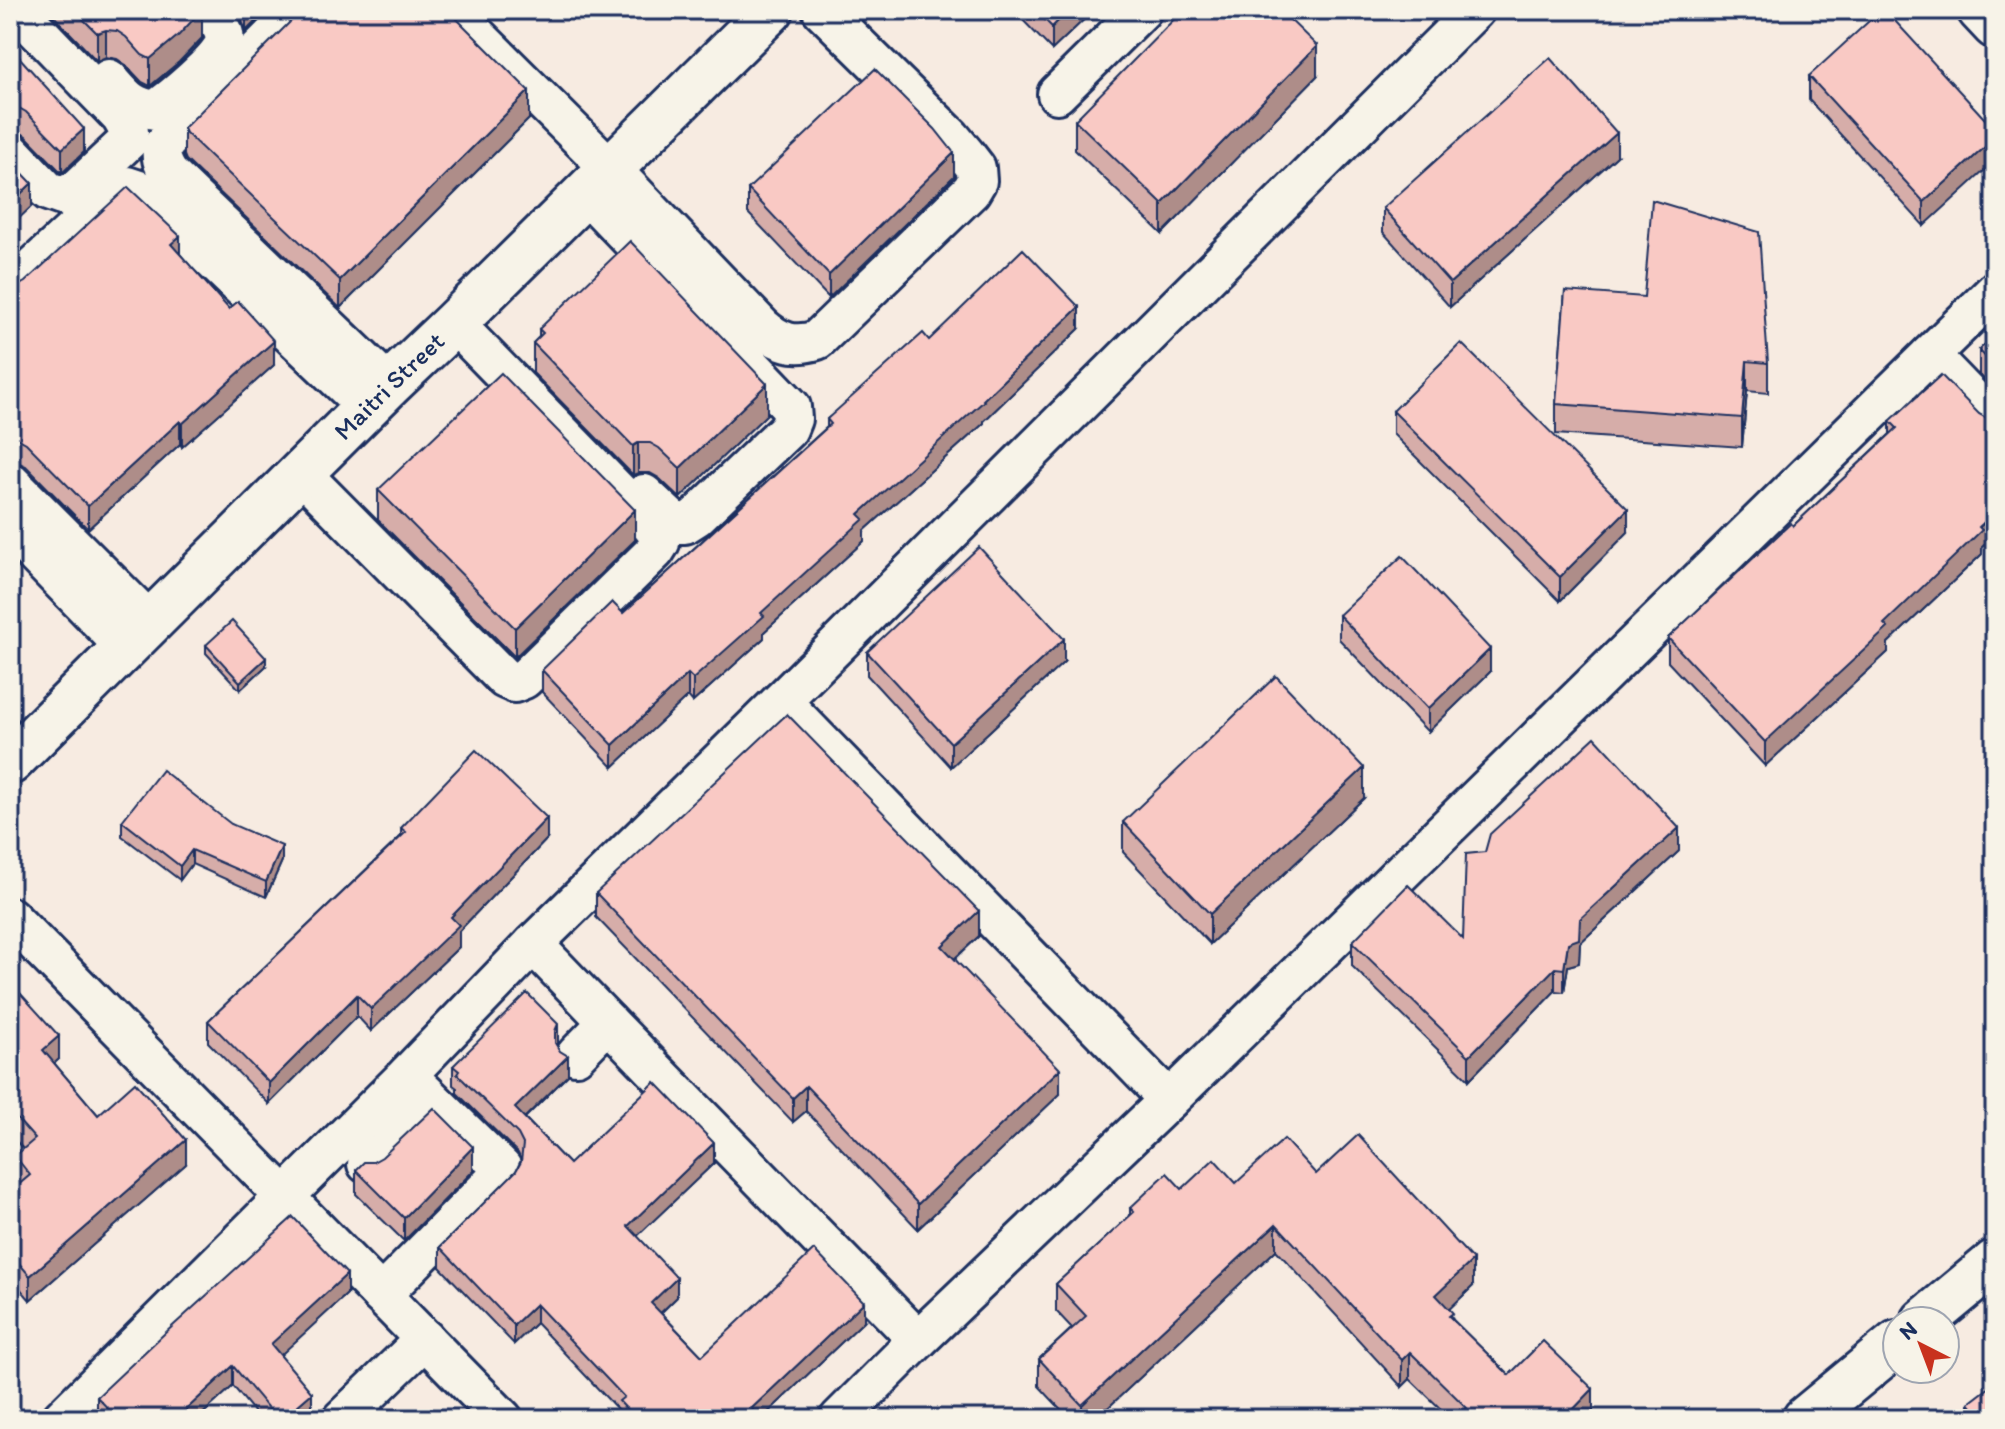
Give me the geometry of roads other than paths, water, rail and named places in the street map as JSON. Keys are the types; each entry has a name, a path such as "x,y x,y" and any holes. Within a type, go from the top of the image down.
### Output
{"street":[{"path":"10,151 48,191 62,196 75,191 128,141 129,131 121,117 17,10"},
{"path":"43,10 127,99 139,108 155,110 169,101 217,56 224,43 223,32 208,10"},
{"path":"298,10 163,145 161,155 169,174 378,396"},
{"path":"451,10 781,394 791,407 792,419 788,429 696,517 685,524 676,524 459,318"},
{"name":"Maitri Street","path":"10,762 771,10"},
{"path":"598,180 774,337 803,345 817,340 971,191 977,181 976,168 951,137 822,10"},
{"path":"1057,94 1142,10"},
{"path":"61,1419 414,1068 533,944 1475,10"},
{"path":"1980,10 1995,26"},
{"path":"10,177 49,220 45,234 10,267"},
{"path":"10,289 113,193 127,186 139,190 378,396"},
{"path":"839,1419 1995,291"},
{"path":"301,473 505,679 514,683 524,679 655,551 660,543 658,534 650,524 459,318"},
{"path":"1930,355 1995,422"},
{"path":"10,482 138,635"},
{"path":"10,529 138,635"},
{"path":"781,701 1169,1100"},
{"path":"10,917 503,1419"},
{"path":"533,944 918,1340"},
{"path":"576,1055 608,1022"},
{"path":"381,1295 500,1175 502,1168 433,1102 414,1068"},
{"path":"414,1068 498,1135"},
{"path":"367,1164 433,1102"},
{"path":"1943,1305 1995,1262"},
{"path":"342,1419 425,1339"},
{"path":"1805,1419 1881,1356"}]}
